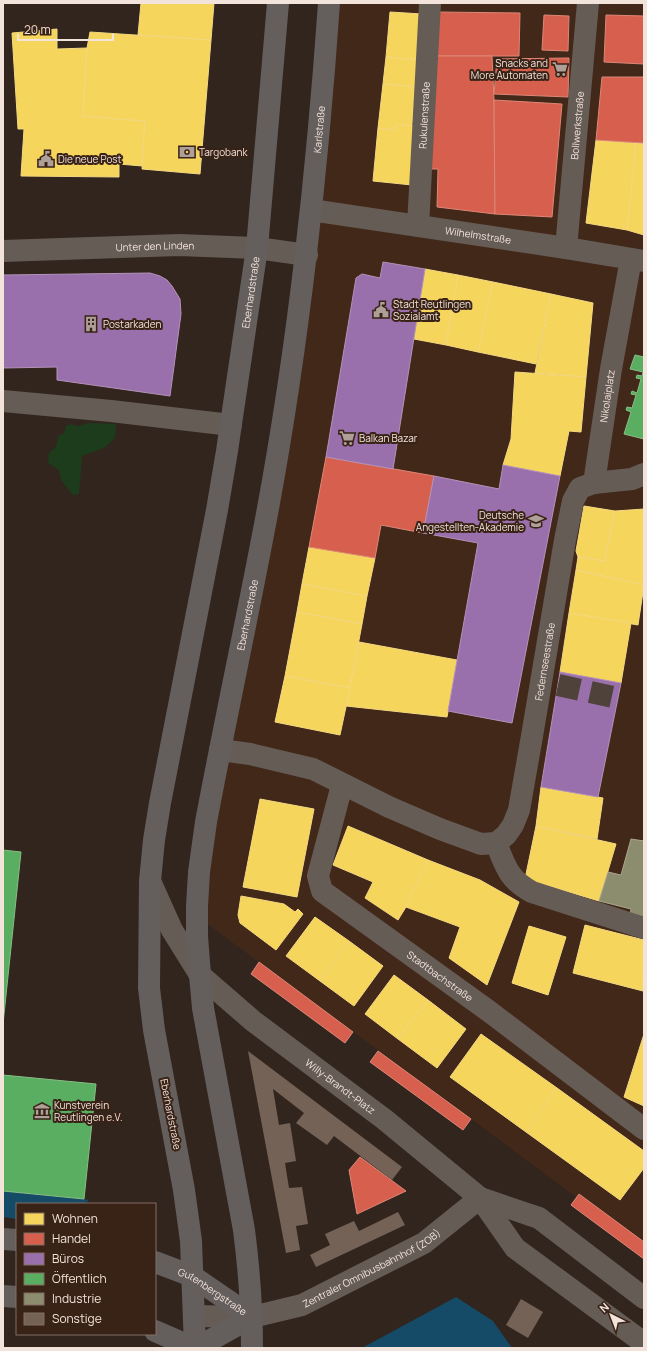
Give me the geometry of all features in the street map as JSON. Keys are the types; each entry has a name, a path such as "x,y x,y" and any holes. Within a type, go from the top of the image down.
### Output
{"main road":[{"path":"257,248 278,3"},
{"name":"Karlstraße","path":"307,256 329,3"},
{"name":"Eberhardstraße","path":"195,1348 190,1241 184,1190 154,1030 149,988 150,881 154,840 160,803 217,510 257,248"},
{"name":"Eberhardstraße","path":"252,1348 252,1317 244,1230 203,1008 197,936 199,872 206,822 266,519 290,374 307,256"},
{"path":"3,1239 16,1240"},
{"name":"Gutenbergstraße","path":"156,1262 192,1276 252,1317 195,1348"},
{"path":"3,1296 16,1297"},
{"path":"156,1331 195,1348"}],"street":[{"name":"Rukulenstraße","path":"418,226 430,3"},
{"name":"Bollwerkstraße","path":"566,248 588,3"},
{"name":"Wilhelmstraße","path":"311,210 638,260"},
{"name":"Unter den Linden","path":"3,251 179,245 257,248 307,256"},
{"name":"Nikolaiplatz","path":"594,483 611,369 638,260"},
{"path":"3,402 112,411 231,425"},
{"path":"594,483 632,479 644,474"},
{"name":"Federnseestraße","path":"496,843 506,835 513,825 519,810 550,684 565,540 573,502 580,488 594,483"},
{"path":"220,750 250,754 313,769 342,785 440,829 481,844 496,843 510,875 520,886 532,892 644,928"},
{"name":"Stadtbachstraße","path":"342,785 318,876 322,891 490,1012 644,1129"},
{"name":"Eberhardstraße","path":"150,881 172,930 200,975"},
{"name":"Willy-Brandt-Platz","path":"200,975 252,1021 384,1119 480,1198 515,1248 644,1343"},
{"name":"Willy-Brandt-Platz","path":"480,1198 539,1218 644,1298"},
{"name":"Zentraler Omnibusbahnhof (ZOB)","path":"194,1316 252,1317 302,1305 424,1243 480,1198"}],"shaded area":[{"path":"338,3 644,3 644,1247 202,920"}],"green space":[{"path":"89,423 116,424 115,438 104,448 82,456 79,494 73,495 61,480 59,470 48,463 49,453 56,447 58,436 64,433 66,426 71,424 78,426"}],"water":[{"path":"3,1191 89,1200 86,1203 16,1203 16,1219 3,1217"},
{"path":"456,1297 493,1321 512,1348 362,1348"}],"building: Wohnen":[{"path":"141,3 214,3 211,40 138,35"},
{"path":"390,12 422,14 418,60 386,57"},
{"path":"57,29 57,49 87,48 83,116 145,121 142,166 119,164 119,177 21,176 24,129 18,129 12,33"},
{"path":"90,32 211,40 200,174 142,169 145,121 83,116 87,48"},
{"path":"386,57 418,60 415,87 383,84"},
{"path":"383,84 415,87 412,126 396,125 395,130 378,128"},
{"path":"396,125 418,126 412,185 373,181 378,128 395,130"},
{"path":"596,140 636,143 627,230 586,223"},
{"path":"636,143 644,143 644,235 627,230"},
{"path":"425,269 458,275 446,345 414,339"},
{"path":"458,275 493,282 478,352 446,345"},
{"path":"493,282 551,294 536,364 478,352"},
{"path":"551,294 593,303 586,377 535,373"},
{"path":"515,372 586,377 581,432 569,431 560,476 503,465 511,439"},
{"path":"584,506 615,511 605,561 578,557 576,551"},
{"path":"644,509 644,585 576,570 578,557 605,561 615,511"},
{"path":"309,547 375,558 367,596 302,584"},
{"path":"576,570 644,585 638,625 569,613"},
{"path":"302,584 367,596 362,624 297,612"},
{"path":"297,612 362,624 350,688 285,676"},
{"path":"569,613 631,623 621,683 560,672"},
{"path":"359,642 457,660 447,717 346,706"},
{"path":"285,676 350,688 340,735 275,722"},
{"path":"541,787 603,798 597,839 536,826"},
{"path":"260,799 314,809 297,897 243,887"},
{"path":"348,826 428,860 406,907 398,920 365,898 373,882 333,865"},
{"path":"536,826 616,844 599,901 525,879"},
{"path":"428,860 480,880 519,902 487,985 449,958 460,927 406,907"},
{"path":"241,896 284,904 295,912 298,909 303,914 276,950 240,923 238,915"},
{"path":"315,917 349,941 320,981 286,956"},
{"path":"585,925 644,940 643,991 573,973"},
{"path":"529,926 566,937 548,995 512,983"},
{"path":"349,941 383,966 354,1006 320,981"},
{"path":"394,975 428,1000 398,1039 365,1014"},
{"path":"428,1000 466,1029 437,1068 398,1039"},
{"path":"481,1034 557,1088 526,1132 450,1077"},
{"path":"644,1034 644,1106 624,1097"},
{"path":"557,1088 644,1151 644,1168 620,1200 526,1132"}],"building: Handel":[{"path":"438,12 520,13 519,56 435,56"},
{"path":"544,15 569,16 568,51 542,50"},
{"path":"606,15 644,16 644,64 604,62"},
{"path":"435,56 492,56 495,214 437,207 438,169 430,169"},
{"path":"569,58 568,97 494,94 497,59"},
{"path":"602,77 644,77 644,143 596,140"},
{"path":"494,100 562,104 552,217 495,214"},
{"path":"326,457 434,476 423,533 381,525 375,558 309,547"},
{"path":"259,962 353,1032 345,1043 251,974"},
{"path":"378,1051 471,1119 463,1130 370,1062"},
{"path":"360,1157 406,1191 357,1214 349,1170"},
{"path":"579,1194 644,1242 644,1259 571,1205"}],"building: Büros":[{"path":"383,262 425,269 393,469 326,457 356,278 362,274 380,278"},
{"name":"Postarkaden","path":"150,273 167,280 180,299 181,314 170,396 57,380 57,367 3,368 3,275"},
{"path":"503,465 560,476 512,723 448,711 478,543 423,533 434,476 499,489"},
{"path":"560,672 621,683 598,797 541,787"}],"building: Öffentlich":[{"path":"635,355 644,357 644,439 624,434 631,412 626,410 627,407 632,408 636,395 631,394 632,391 637,393 641,379 636,378 637,375 642,376 643,372 630,369"},
{"path":"3,850 21,852 3,1024"},
{"path":"3,1075 96,1084 84,1199 3,1191"}],"building: Industrie":[{"path":"631,839 644,841 644,922 630,917 631,909 599,901 608,872 621,875"}],"building: Sonstige":[{"path":"248,1051 402,1167 392,1180 334,1136 327,1145 296,1123 304,1113 273,1089 279,1125 290,1123 296,1161 285,1163 289,1188 302,1187 308,1224 296,1226 300,1250 286,1253"},
{"path":"398,1212 405,1225 316,1267 310,1255 330,1245 325,1234 354,1221 359,1231"},
{"path":"521,1299 543,1312 528,1338 506,1325"}],"tunnel":[{"path":"558,685 618,698"}],"place":[{"name":"Snacks and More Automaten","path":"560,69"},
{"name":"Targobank","path":"187,152"},
{"name":"Die neue Post","path":"46,159"},
{"name":"Stadt Reutlingen Sozialamt","path":"381,310"},
{"name":"Postarkaden","path":"91,324"},
{"name":"Balkan Bazar","path":"347,438"},
{"name":"Deutsche Angestellten-Akademie","path":"536,521"},
{"name":"Kunstverein Reutlingen e.V.","path":"42,1111"}]}
